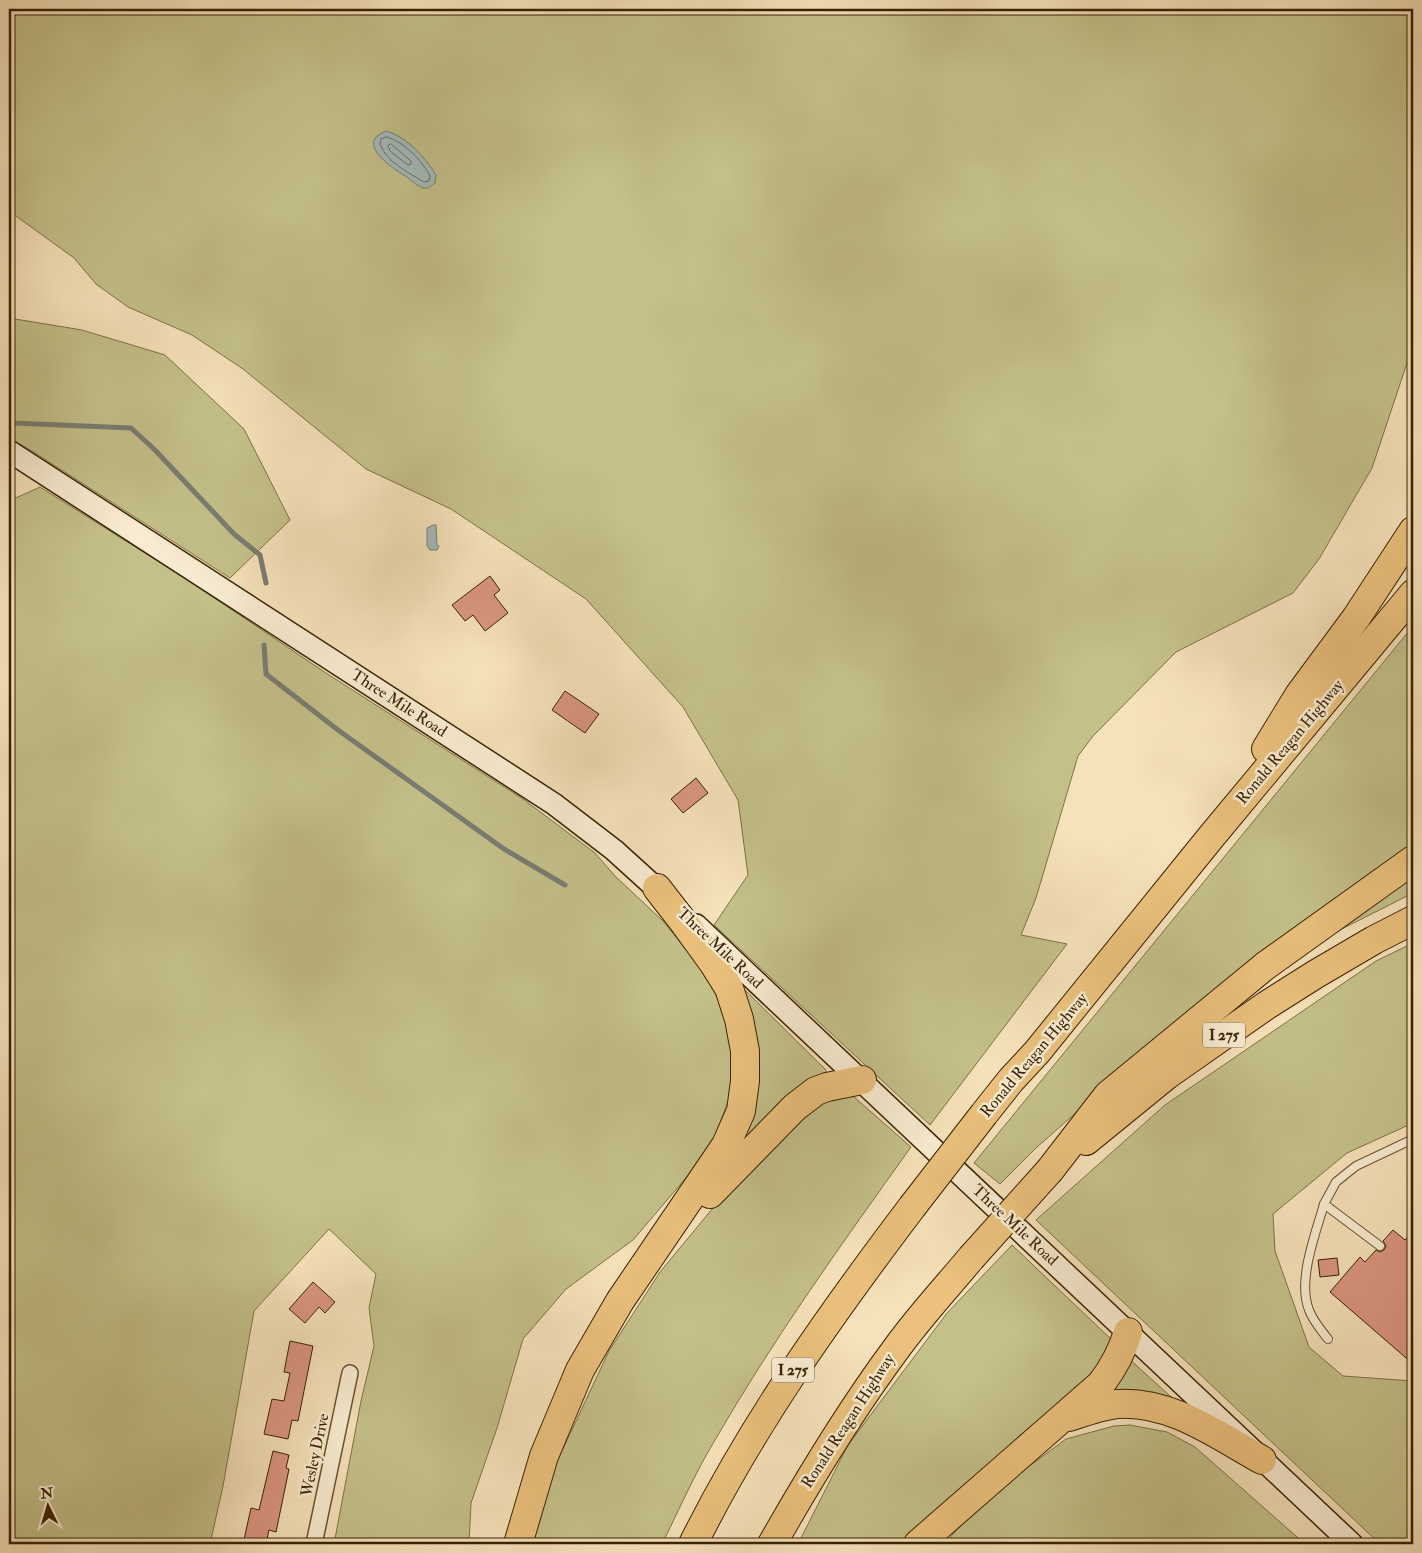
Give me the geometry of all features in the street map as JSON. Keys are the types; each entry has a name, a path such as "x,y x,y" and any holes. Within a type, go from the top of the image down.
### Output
{"highway":[{"path":"1211,837 1299,695 1356,618 1413,531"},
{"name":"Ronald Reagan Highway","path":"693,1544 718,1494 794,1369 912,1207 1011,1080 1037,1052 1211,837 1413,594"},
{"path":"1050,1170 1108,1094 1266,966 1413,860"},
{"path":"518,1544 544,1456 580,1370 620,1301 726,1145 741,1112 745,1081 745,1051 739,1019 729,988 691,932 657,888"},
{"name":"I 275","path":"1050,1170 1167,1075 1267,1005 1341,959 1413,920"},
{"path":"664,1238 693,1212 795,1107 816,1091 862,1080"},
{"name":"Ronald Reagan Highway","path":"772,1544 808,1479 856,1405 897,1347 971,1258 1050,1170"},
{"path":"918,1544 1102,1384 1123,1349 1128,1332"},
{"path":"1062,1419 1101,1407 1118,1404 1140,1405 1165,1410 1187,1418 1262,1460"}],"street":[{"name":"Three Mile Road","path":"9,451 554,804 614,850 862,1080 1352,1544"},
{"name":"Wesley Drive","path":"314,1544 350,1373"}],"lane":[{"path":"1328,1339 1314,1321 1305,1296 1310,1256 1324,1204 1336,1182 1356,1166 1413,1138"},
{"path":"1324,1204 1380,1246"}],"shaded area":[{"path":"9,9 1413,9 1413,345 1372,468 1319,559 1293,593 1176,652 1093,736 1078,756 1036,898 1021,935 1067,944 930,1125 714,925 748,875 738,800 683,707 586,599 451,509 366,469 243,369 192,335 128,307 96,284 74,258 9,211"},
{"path":"9,318 82,330 165,355 244,429 290,520 230,578 9,438"},
{"path":"40,487 183,577 326,673 523,799 595,853 615,876 663,921 702,970 728,1016 731,1046 731,1094 709,1151 633,1240 566,1289 523,1339 497,1428 471,1503 469,1544 334,1544 361,1401 374,1346 369,1308 376,1274 329,1229 254,1311 223,1486 210,1544 9,1544 9,501"},
{"path":"1413,626 1413,851 1239,969 1036,1148 1000,1184 974,1163"},
{"path":"1413,875 1413,893 1322,939"},
{"path":"1413,943 1413,1123 1347,1153 1273,1214 1275,1251 1309,1347 1343,1376 1413,1381 1413,1544 1380,1544 1036,1220 1165,1105 1376,961"},
{"path":"739,989 745,990 827,1073 727,1161"},
{"path":"834,1095 853,1096 911,1147 761,1365 694,1478 662,1544 530,1544 553,1470 609,1351 660,1272 722,1197 807,1108"},
{"path":"1012,1245 1113,1341 1091,1379 1019,1436 909,1544 798,1544 848,1445 947,1313"},
{"path":"1127,1357 1180,1405 1099,1399"},
{"path":"1130,1425 1167,1432 1195,1447 1305,1544 944,1544 986,1498 1066,1439 1114,1426"}],"water":[{"path":"387,131 402,138 421,155 436,175 435,183 427,188 419,186 393,168 379,155 374,142 378,136"},
{"path":"436,525 437,545 439,546 437,550 430,550 427,546 427,528"}],"building":[{"path":"490,576 500,590 494,595 508,613 485,631 473,615 465,621 452,605"},
{"path":"565,691 599,714 585,733 552,710"},
{"path":"696,778 708,793 683,813 671,799"},
{"path":"1393,1230 1405,1240 1413,1231 1413,1364 1330,1292 1360,1257 1365,1262 1376,1250 1380,1252 1384,1250 1386,1246 1383,1241"},
{"path":"1337,1258 1339,1275 1320,1277 1318,1260"},
{"path":"313,1282 335,1302 325,1313 319,1307 305,1323 289,1309"},
{"path":"290,1341 313,1346 298,1421 292,1420 288,1439 264,1434 272,1399 284,1401 290,1373 284,1372"},
{"path":"273,1451 289,1455 286,1468 289,1469 276,1532 269,1530 266,1544 243,1544 251,1508 259,1510"}],"waterway":[{"path":"9,421 13,423 131,428 154,449 234,534 260,555 266,583"},
{"path":"264,645 266,674 338,730 504,849 565,885"}]}
